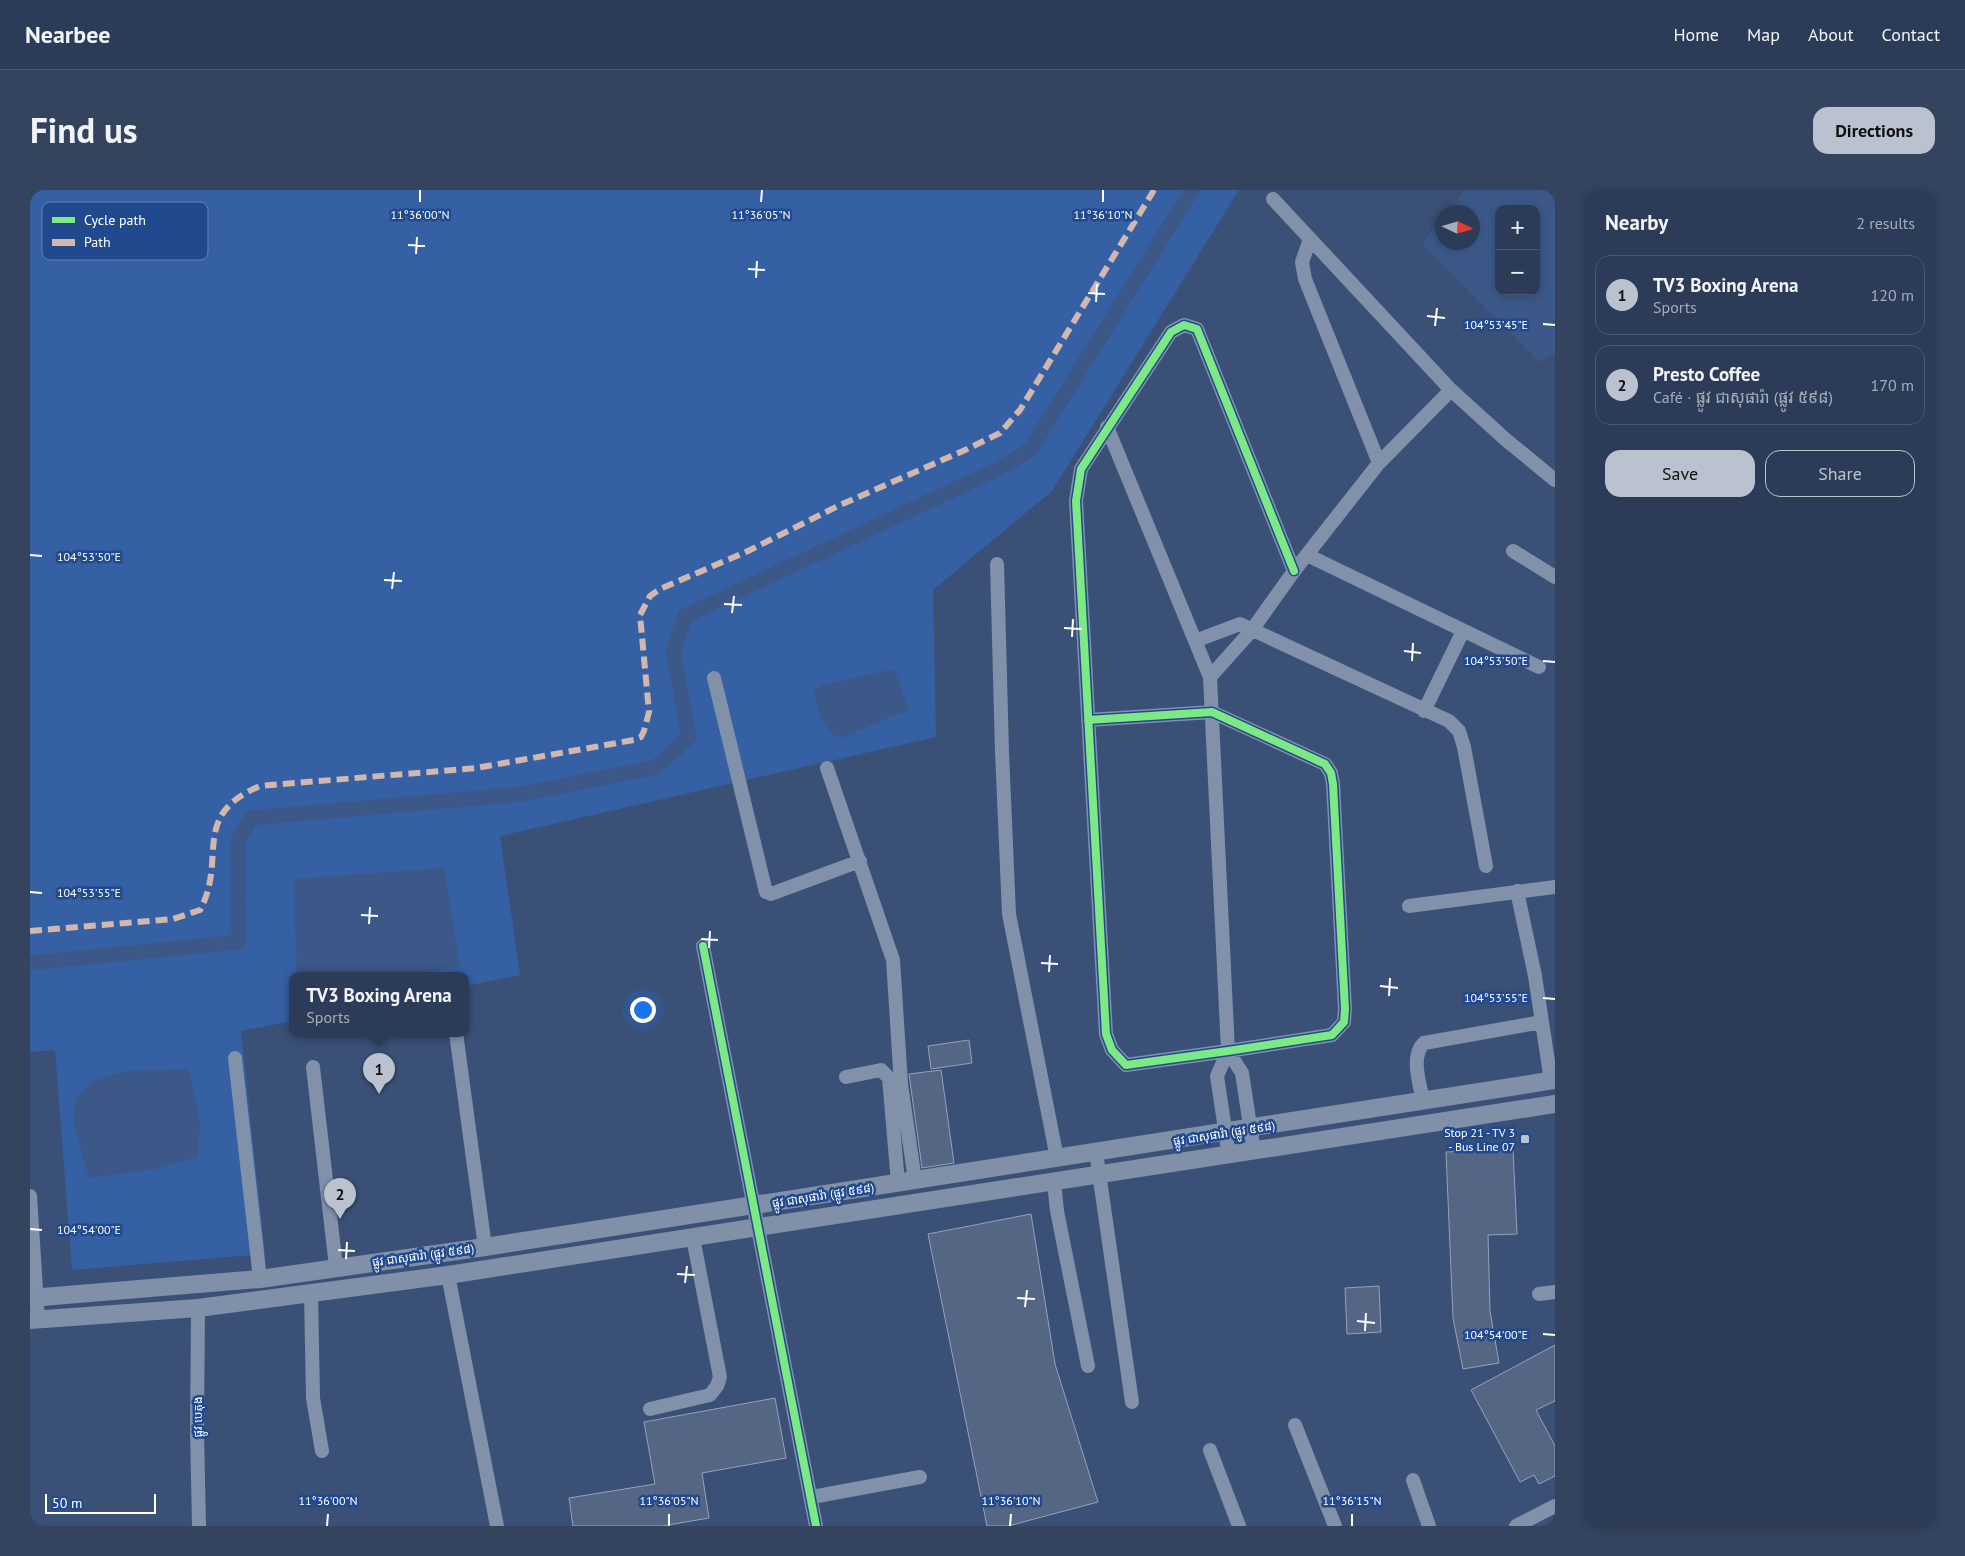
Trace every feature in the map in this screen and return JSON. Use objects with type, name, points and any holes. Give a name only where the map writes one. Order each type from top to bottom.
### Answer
[{"type":"main road","name":"ផ្លូវ ជាសុផារ៉ា (ផ្លូវ ៥៩៨)","points":[[33,1298],[260,1279],[485,1247],[1553,1081]]},
{"type":"main road","name":"ផ្លូវ ជាសុផារ៉ា (ផ្លូវ ៥៩៨)","points":[[34,1320],[198,1308],[448,1275],[1229,1156],[1555,1104]]},
{"type":"main road","points":[[1004,1167],[1008,1190]]},
{"type":"main road","points":[[394,1259],[397,1282]]},
{"type":"street","points":[[1273,199],[1451,390],[1505,439],[1555,480]]},
{"type":"street","points":[[1310,239],[1302,262],[1305,279],[1380,463]]},
{"type":"street","points":[[1088,720],[1212,712],[1326,764],[1331,773],[1345,1009],[1344,1022],[1332,1035],[1126,1065],[1112,1050],[1106,1034],[1088,720],[1076,501],[1080,469],[1171,332],[1184,325],[1197,329],[1294,571]]},
{"type":"street","points":[[1210,677],[1252,630],[1294,571],[1380,463],[1451,390]]},
{"type":"street","points":[[1107,427],[1210,677],[1228,1051],[1217,1076],[1229,1156]]},
{"type":"street","points":[[1514,551],[1555,577]]},
{"type":"street","points":[[1307,555],[1539,666]]},
{"type":"street","points":[[997,564],[1009,914],[1057,1158]]},
{"type":"street","points":[[1195,641],[1240,624],[1449,721],[1459,731],[1464,747],[1486,866]]},
{"type":"street","points":[[1424,711],[1463,631]]},
{"type":"street","points":[[714,678],[766,892],[771,894],[860,860]]},
{"type":"street","points":[[827,768],[893,960],[906,1182]]},
{"type":"street","points":[[1410,906],[1555,887]]},
{"type":"street","points":[[1517,891],[1535,976],[1553,1081]]},
{"type":"street","points":[[703,946],[812,1497],[816,1526]]},
{"type":"street","points":[[1423,1101],[1417,1059],[1419,1048],[1424,1042],[1542,1022]]},
{"type":"street","points":[[457,1037],[485,1247]]},
{"type":"street","points":[[1228,1051],[1242,1073],[1254,1152]]},
{"type":"street","points":[[235,1058],[260,1279]]},
{"type":"street","points":[[313,1067],[336,1267]]},
{"type":"street","points":[[846,1077],[881,1070],[889,1078],[906,1182]]},
{"type":"street","points":[[1096,1152],[1132,1402]]},
{"type":"street","points":[[1054,1182],[1057,1211],[1088,1366]]},
{"type":"street","points":[[30,1196],[34,1320]]},
{"type":"street","points":[[650,1409],[710,1395],[717,1386],[720,1376],[693,1238]]},
{"type":"street","points":[[448,1275],[497,1526]]},
{"type":"street","points":[[1539,1294],[1555,1292]]},
{"type":"street","points":[[311,1293],[313,1398],[322,1451]]},
{"type":"street","name":"ផ្លូវ បេតុង","points":[[198,1308],[197,1432],[199,1526]]},
{"type":"street","points":[[1296,1425],[1335,1526]]},
{"type":"street","points":[[1210,1450],[1239,1526]]},
{"type":"street","points":[[812,1497],[920,1477]]},
{"type":"street","points":[[1413,1480],[1429,1526]]},
{"type":"street","points":[[1516,1526],[1555,1506]]},
{"type":"shaded area","points":[[30,190],[1239,190],[1052,491],[933,590],[936,737],[500,836],[520,975],[469,985],[469,972],[289,972],[289,1022],[241,1031],[265,1254],[72,1270],[55,1050],[30,1052]]},
{"type":"shaded area","points":[[1465,190],[1555,190],[1555,354],[1539,362],[1422,244],[1435,227],[1435,250],[1480,250],[1480,205],[1453,205]]},
{"type":"shaded area","points":[[894,669],[909,710],[840,738],[834,735],[825,725],[815,699],[814,692],[819,686]]},
{"type":"shaded area","points":[[444,868],[460,966],[431,972],[297,972],[294,879]]},
{"type":"shaded area","points":[[189,1069],[200,1122],[198,1157],[161,1168],[89,1178],[74,1125],[75,1099],[92,1082],[126,1071]]},
{"type":"building","points":[[969,1040],[972,1063],[931,1069],[928,1046]]},
{"type":"building","points":[[941,1070],[954,1163],[922,1168],[909,1074]]},
{"type":"building","points":[[1513,1149],[1517,1234],[1488,1235],[1490,1311],[1499,1363],[1463,1369],[1453,1318],[1446,1152]]},
{"type":"building","points":[[1031,1214],[1055,1364],[1098,1502],[1008,1526],[987,1526],[928,1234]]},
{"type":"building","points":[[1379,1286],[1381,1332],[1347,1334],[1345,1288]]},
{"type":"building","points":[[1555,1345],[1555,1401],[1536,1410],[1555,1446],[1555,1476],[1539,1484],[1534,1475],[1520,1482],[1471,1390]]},
{"type":"building","points":[[775,1398],[786,1458],[702,1473],[709,1518],[662,1526],[573,1526],[569,1498],[655,1484],[644,1422]]},
{"type":"waterway","points":[[30,963],[239,942],[238,841],[251,818],[523,794],[656,767],[689,737],[673,651],[685,616],[998,469],[1030,450],[1192,190]]},
{"type":"marked path","points":[[30,931],[173,919],[200,910],[208,891],[217,825],[225,811],[238,798],[260,786],[476,768],[634,740],[641,737],[649,712],[640,615],[650,596],[660,589],[748,551],[838,506],[1000,433],[1020,410],[1154,190]]},
{"type":"cycle path","points":[[1088,720],[1212,712],[1325,764],[1331,773],[1333,784],[1345,1009],[1344,1022],[1332,1035],[1126,1065],[1112,1050],[1106,1034],[1076,501],[1081,469],[1171,332],[1184,325],[1197,329],[1294,571]]},
{"type":"cycle path","points":[[703,946],[816,1526]]},
{"type":"place","name":"TV3 Boxing Arena","points":[[379,1094]]},
{"type":"place","name":"Stop 21 - TV 3 - Bus Line 07","points":[[1525,1139]]},
{"type":"place","name":"Presto Coffee","points":[[340,1219]]}]
